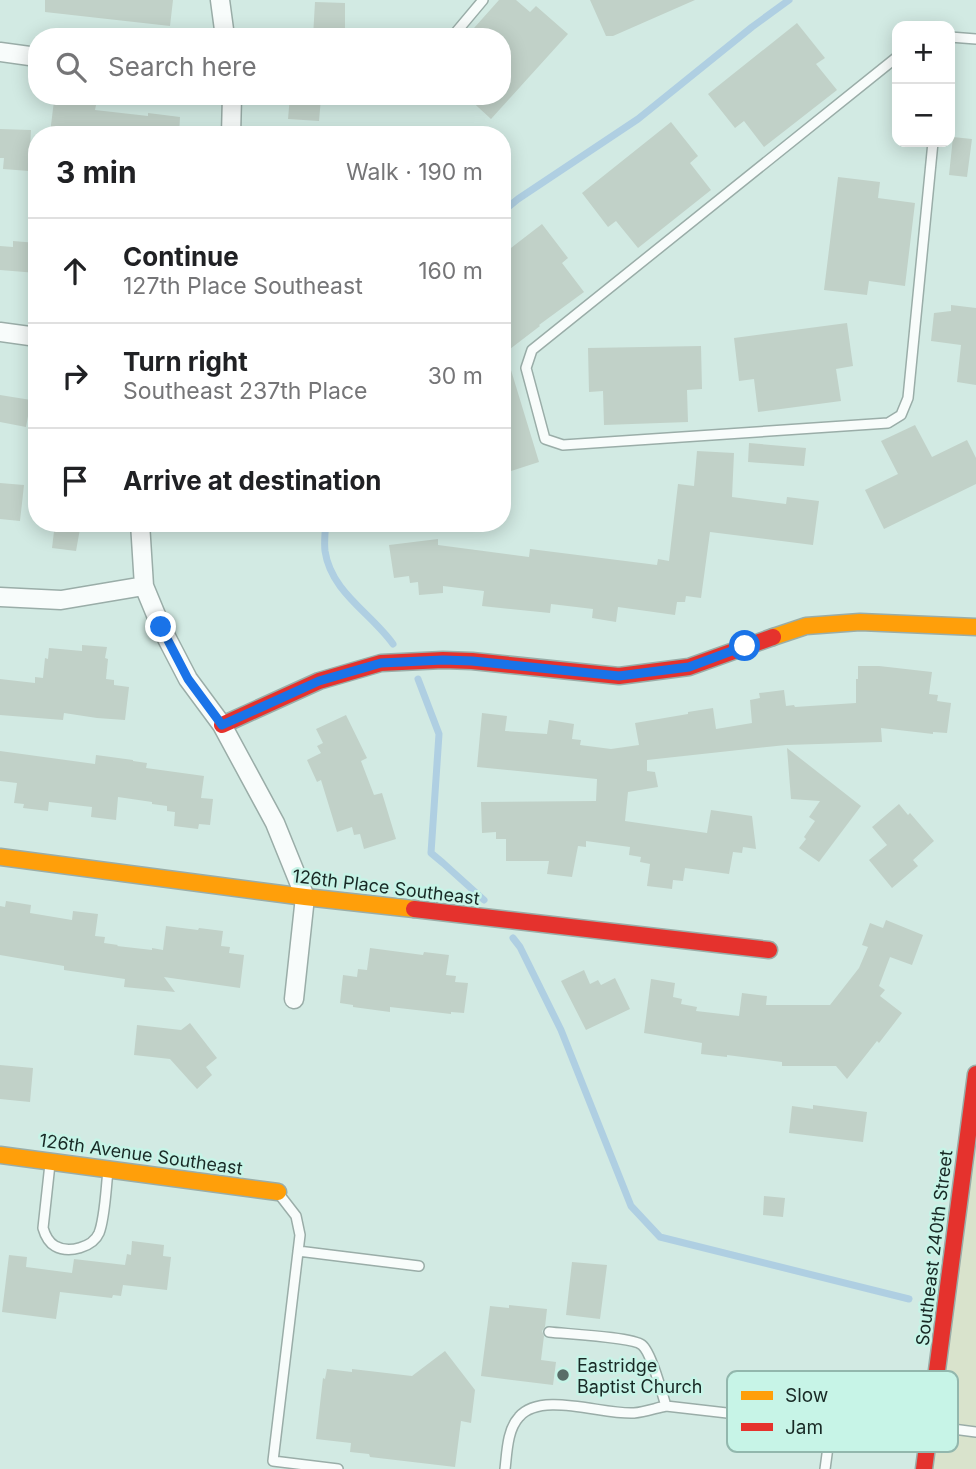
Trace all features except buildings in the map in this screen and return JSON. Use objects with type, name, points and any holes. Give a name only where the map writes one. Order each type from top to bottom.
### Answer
[{"type":"street","points":[[220,0],[224,28]]},
{"type":"street","points":[[0,52],[28,56]]},
{"type":"street","points":[[231,126],[232,105]]},
{"type":"street","points":[[0,332],[28,336]]},
{"type":"street","points":[[141,532],[144,586],[161,627],[188,679],[222,725],[275,823],[305,897],[294,999]]},
{"type":"street","points":[[0,597],[61,600],[144,586]]},
{"type":"street","points":[[222,725],[319,681],[381,663],[472,661],[619,676],[689,667],[806,626],[860,622],[976,627]]},
{"type":"street","name":"126th Place Southeast","points":[[0,857],[305,897],[769,950]]},
{"type":"street","name":"Southeast 240th Street","points":[[937,1371],[976,1074]]},
{"type":"street","name":"126th Avenue Southeast","points":[[0,1155],[278,1192]]},
{"type":"lane","points":[[460,28],[484,0]]},
{"type":"lane","points":[[955,37],[976,39]]},
{"type":"lane","points":[[892,61],[532,350],[526,368],[545,439],[562,445],[888,423],[901,415],[908,398],[933,147]]},
{"type":"lane","points":[[51,1162],[43,1228],[46,1237],[55,1247],[68,1249],[84,1247],[99,1234],[108,1169]]},
{"type":"lane","points":[[278,1192],[296,1216],[300,1235],[273,1461],[338,1469]]},
{"type":"lane","points":[[298,1251],[419,1266]]},
{"type":"lane","points":[[550,1332],[628,1340],[642,1345],[649,1356],[666,1406]]},
{"type":"lane","points":[[505,1469],[509,1438],[517,1419],[528,1408],[544,1404],[634,1413],[666,1406],[727,1413]]},
{"type":"lane","points":[[958,1430],[976,1432]]},
{"type":"green space","points":[[976,1075],[976,1469],[924,1469],[926,1452],[958,1452],[958,1371],[937,1371]]},
{"type":"waterway","points":[[511,205],[638,119],[789,0]]},
{"type":"waterway","points":[[326,532],[325,551],[335,578],[393,644]]},
{"type":"waterway","points":[[418,679],[439,734],[431,853],[484,900]]},
{"type":"waterway","points":[[513,938],[561,1030],[631,1206],[660,1237],[909,1299]]},
{"type":"traffic: slow","points":[[773,637],[806,626],[860,622],[976,627]]},
{"type":"traffic: slow","points":[[0,857],[414,909]]},
{"type":"traffic: slow","points":[[0,1155],[278,1192]]},
{"type":"traffic: jam","points":[[222,725],[319,681],[381,663],[472,661],[619,676],[689,667],[773,637]]},
{"type":"traffic: jam","points":[[414,909],[769,950]]},
{"type":"traffic: jam","points":[[937,1371],[976,1074]]},
{"type":"traffic: jam","points":[[924,1469],[926,1452]]},
{"type":"place","name":"Eastridge Baptist Church","points":[[563,1375]]},
{"type":"route","points":[[161,627],[188,679],[222,725],[319,681],[381,663],[472,661],[619,676],[689,667],[745,646]]}]
